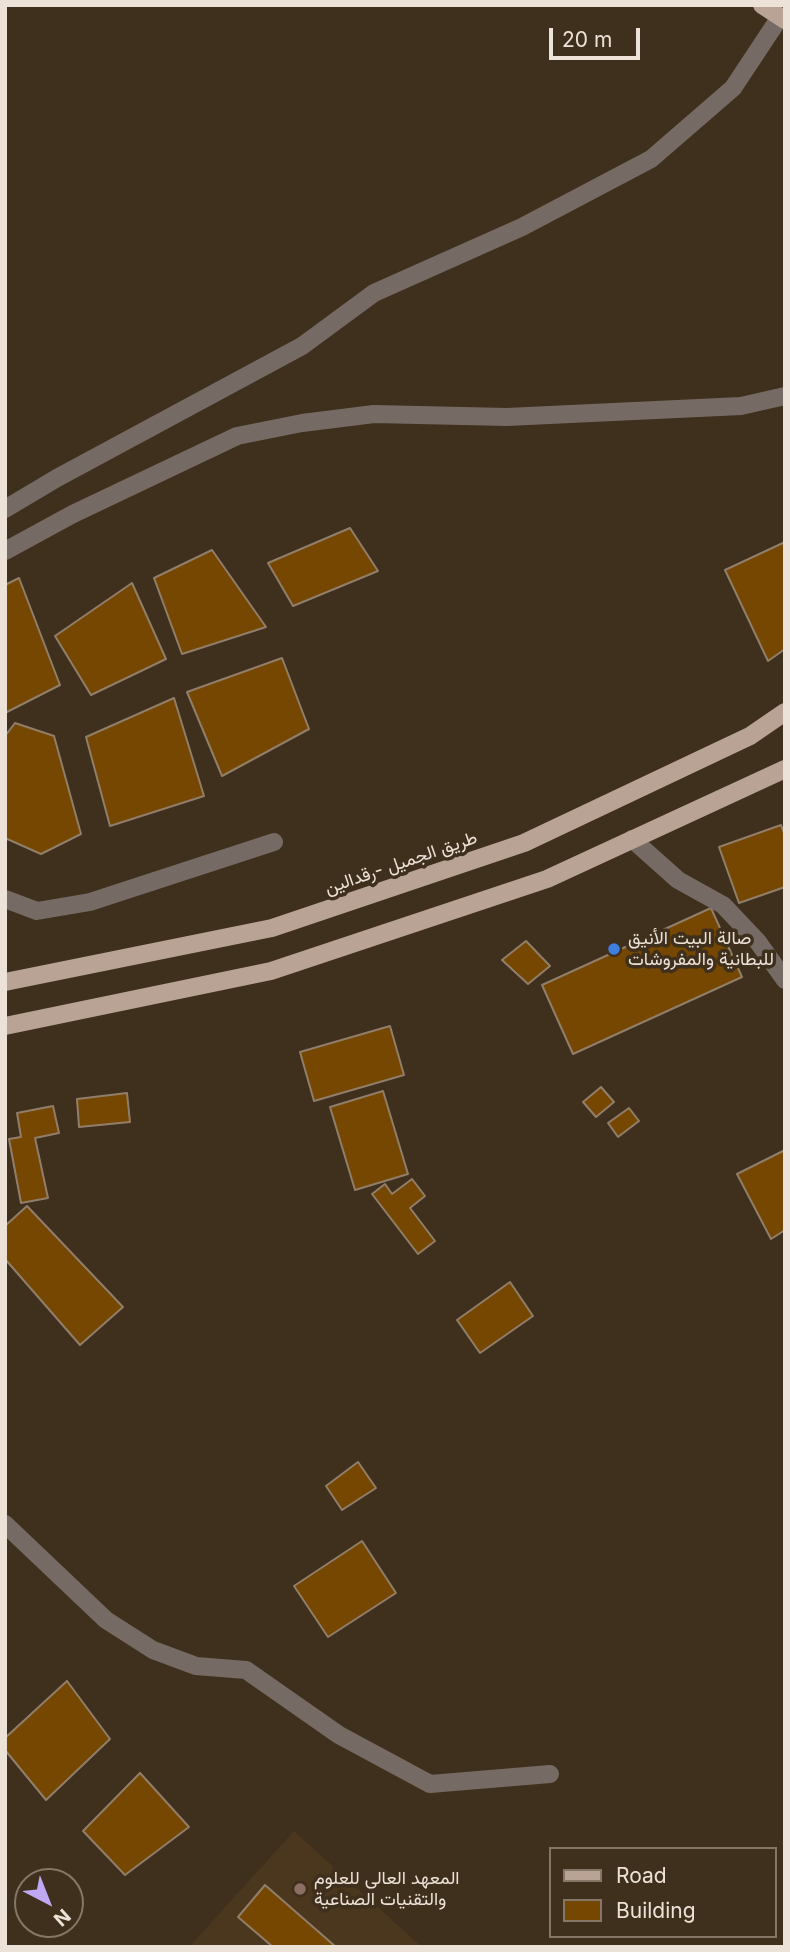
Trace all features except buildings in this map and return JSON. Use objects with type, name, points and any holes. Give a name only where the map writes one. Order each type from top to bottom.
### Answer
[{"type":"main road","points":[[762,5],[782,19]]},
{"type":"main road","name":"طريق الجميل -رقدالين","points":[[5,982],[272,928],[512,847],[750,736],[785,712]]},
{"type":"main road","points":[[5,1026],[271,971],[547,878],[785,769]]},
{"type":"street","points":[[5,509],[57,478],[302,346],[374,293],[522,227],[651,159],[733,88],[782,19]]},
{"type":"street","points":[[5,551],[74,514],[237,436],[302,423],[374,414],[507,417],[741,406],[785,396]]},
{"type":"street","points":[[632,839],[678,880],[723,905],[758,942],[785,980]]},
{"type":"street","points":[[5,899],[37,911],[90,902],[274,842]]},
{"type":"street","points":[[5,1524],[106,1620],[153,1650],[196,1666],[246,1670],[339,1735],[430,1784],[550,1774]]},
{"type":"shaded area","name":"المعهد العالي للعلوم والتقنيات الصناعية","points":[[294,1831],[422,1947],[189,1947]]},
{"type":"place","name":"صالة البيت الأنيق للبطانية والمفروشات","points":[[614,949]]},
{"type":"place","name":"المعهد العالي للعلوم والتقنيات الصناعية","points":[[300,1889]]}]
